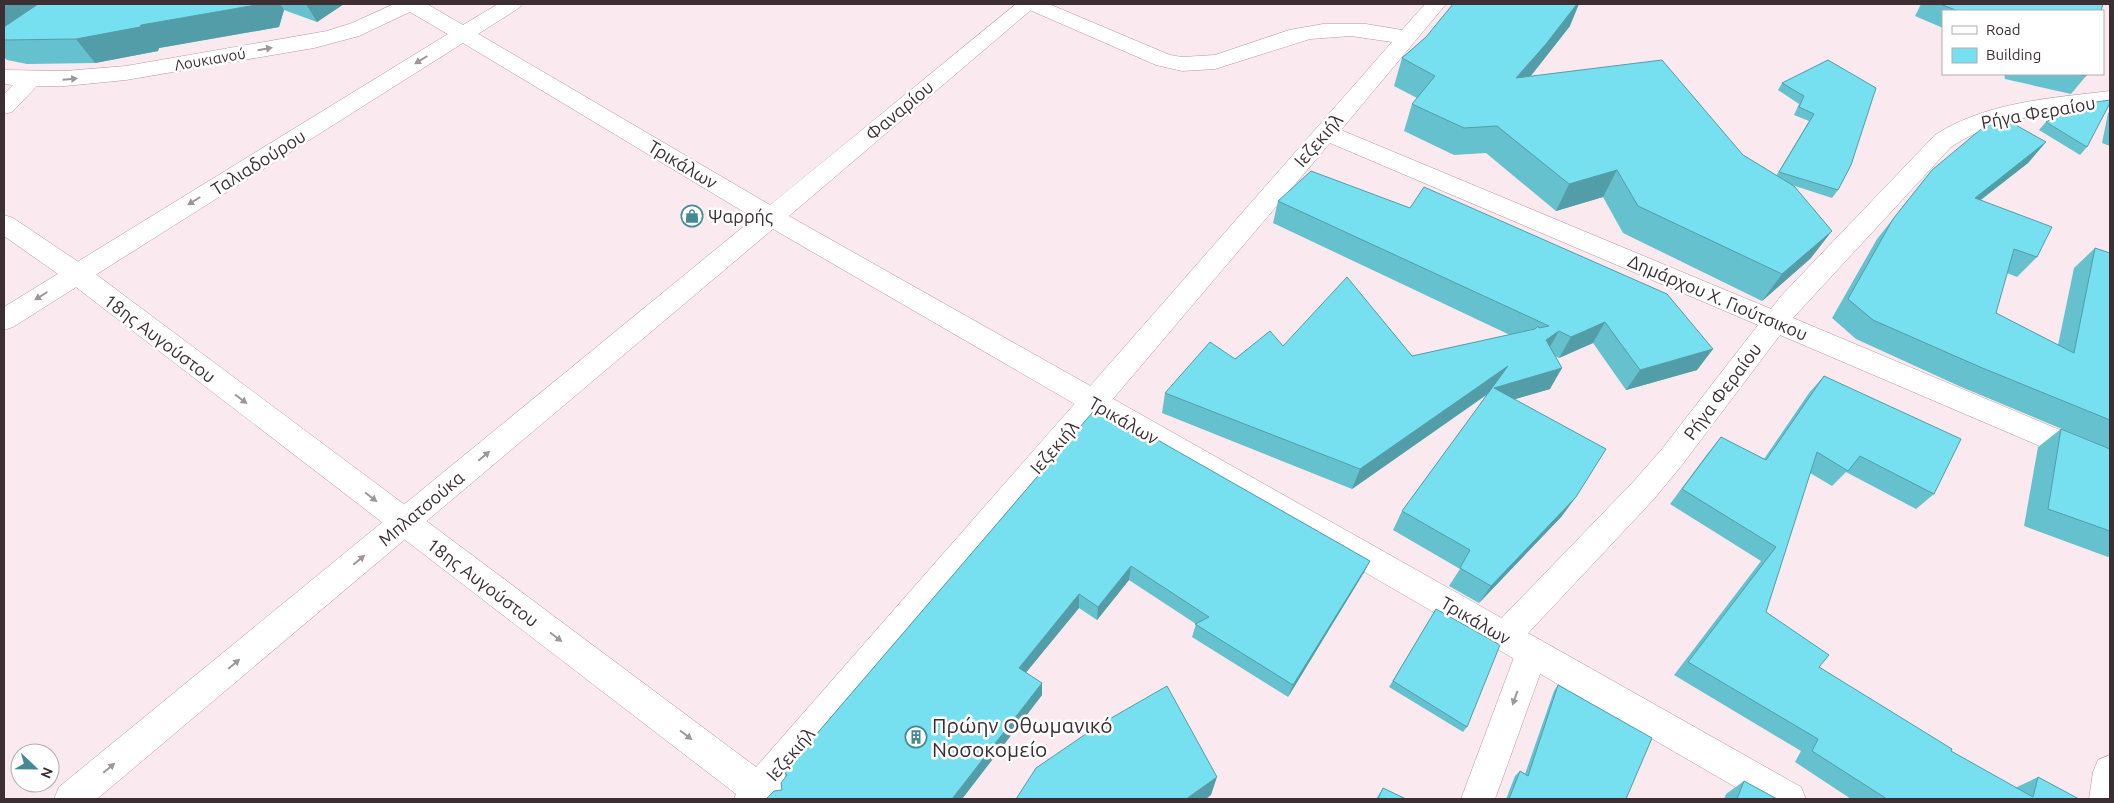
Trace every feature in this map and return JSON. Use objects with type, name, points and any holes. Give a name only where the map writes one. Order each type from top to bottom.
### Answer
[{"type":"street","name":"Τρικάλων","points":[[411,4],[771,216],[1093,402],[1789,799]]},
{"type":"street","name":"Λουκιανού","points":[[4,77],[30,80],[62,79],[178,65],[351,31],[411,4]]},
{"type":"street","name":"Ταλιαδούρου","points":[[4,320],[512,4]]},
{"type":"street","points":[[1030,4],[1164,60],[1185,66],[1215,62],[1289,37],[1312,32],[1360,30],[1406,38]]},
{"type":"street","name":"Φαναρίου","points":[[771,216],[1030,4]]},
{"type":"street","name":"Ιεζεκιήλ","points":[[760,796],[929,592],[1436,4]]},
{"type":"street","points":[[4,107],[30,80]]},
{"type":"street","name":"Ρήγα Φεραίου","points":[[1478,799],[1518,644],[1650,483],[1790,303],[1954,131],[1977,122],[2002,116],[2110,98]]},
{"type":"street","name":"Δημάρχου Χ. Γιούτσικου","points":[[1325,132],[2110,464]]},
{"type":"street","name":"Μπλατσούκα","points":[[72,799],[771,216]]},
{"type":"street","name":"18ης Αυγούστου","points":[[4,224],[77,274],[404,522],[760,796]]},
{"type":"street","points":[[2106,799],[2110,772]]},
{"type":"building","points":[[38,4],[262,4],[141,25],[140,27],[76,39],[4,40],[4,27]]},
{"type":"building","points":[[1453,4],[1577,4],[1546,44],[1516,78],[1662,60],[1743,155],[1794,186],[1832,231],[1782,274],[1638,206],[1617,170],[1569,184],[1497,126],[1464,128],[1412,104],[1435,76],[1402,58],[1426,37]]},
{"type":"building","points":[[1940,4],[2103,4],[2101,10],[1955,10]]},
{"type":"building","points":[[1828,60],[1876,88],[1851,165],[1838,190],[1779,172],[1814,114],[1799,107],[1804,96],[1782,83]]},
{"type":"building","points":[[2110,100],[2087,147],[2046,122],[2076,105]]},
{"type":"building","points":[[1998,115],[2046,142],[1975,198],[2052,227],[2037,257],[2014,249],[1996,313],[2074,353],[2095,248],[2110,253],[2110,420],[1980,367],[1873,320],[1848,299],[1893,219],[1932,170]]},
{"type":"building","points":[[1311,171],[1410,208],[1424,187],[1667,294],[1713,349],[1640,370],[1605,322],[1571,337],[1559,331],[1546,340],[1562,368],[1494,388],[1606,449],[1576,497],[1491,586],[1460,568],[1470,550],[1402,511],[1508,366],[1360,469],[1165,393],[1210,342],[1235,359],[1270,331],[1283,346],[1347,277],[1412,356],[1535,329],[1538,326],[1539,328],[1549,326],[1278,201]]},
{"type":"building","points":[[1824,376],[1961,439],[1934,494],[1860,456],[1848,471],[1817,452],[1766,612],[1829,655],[1819,667],[1952,749],[1951,751],[2033,797],[2038,777],[2079,799],[1887,799],[1812,751],[1818,739],[1688,662],[1776,547],[1682,489],[1721,437],[1766,460]]},
{"type":"building","points":[[1098,406],[1370,561],[1293,685],[1195,624],[1209,617],[1131,566],[1098,607],[1079,594],[1019,668],[1042,683],[952,799],[766,799],[774,791],[782,790],[781,783],[787,775],[784,772]]},
{"type":"building","points":[[2061,429],[2110,449],[2110,531],[2048,509]]},
{"type":"building","points":[[1436,609],[1500,645],[1467,727],[1393,681]]},
{"type":"building","points":[[1558,685],[1652,738],[1626,799],[1509,799],[1520,771],[1528,776]]},
{"type":"building","points":[[1167,686],[1217,777],[1186,799],[1016,799],[1036,768],[1099,725]]},
{"type":"building","points":[[1744,781],[1777,799],[1737,799]]},
{"type":"building","points":[[1383,788],[1406,799],[1378,799]]},
{"type":"place","name":"Ψαρρής","points":[[692,216]]},
{"type":"place","name":"Πρώην Οθωμανικό Νοσοκομείο","points":[[916,737]]}]
